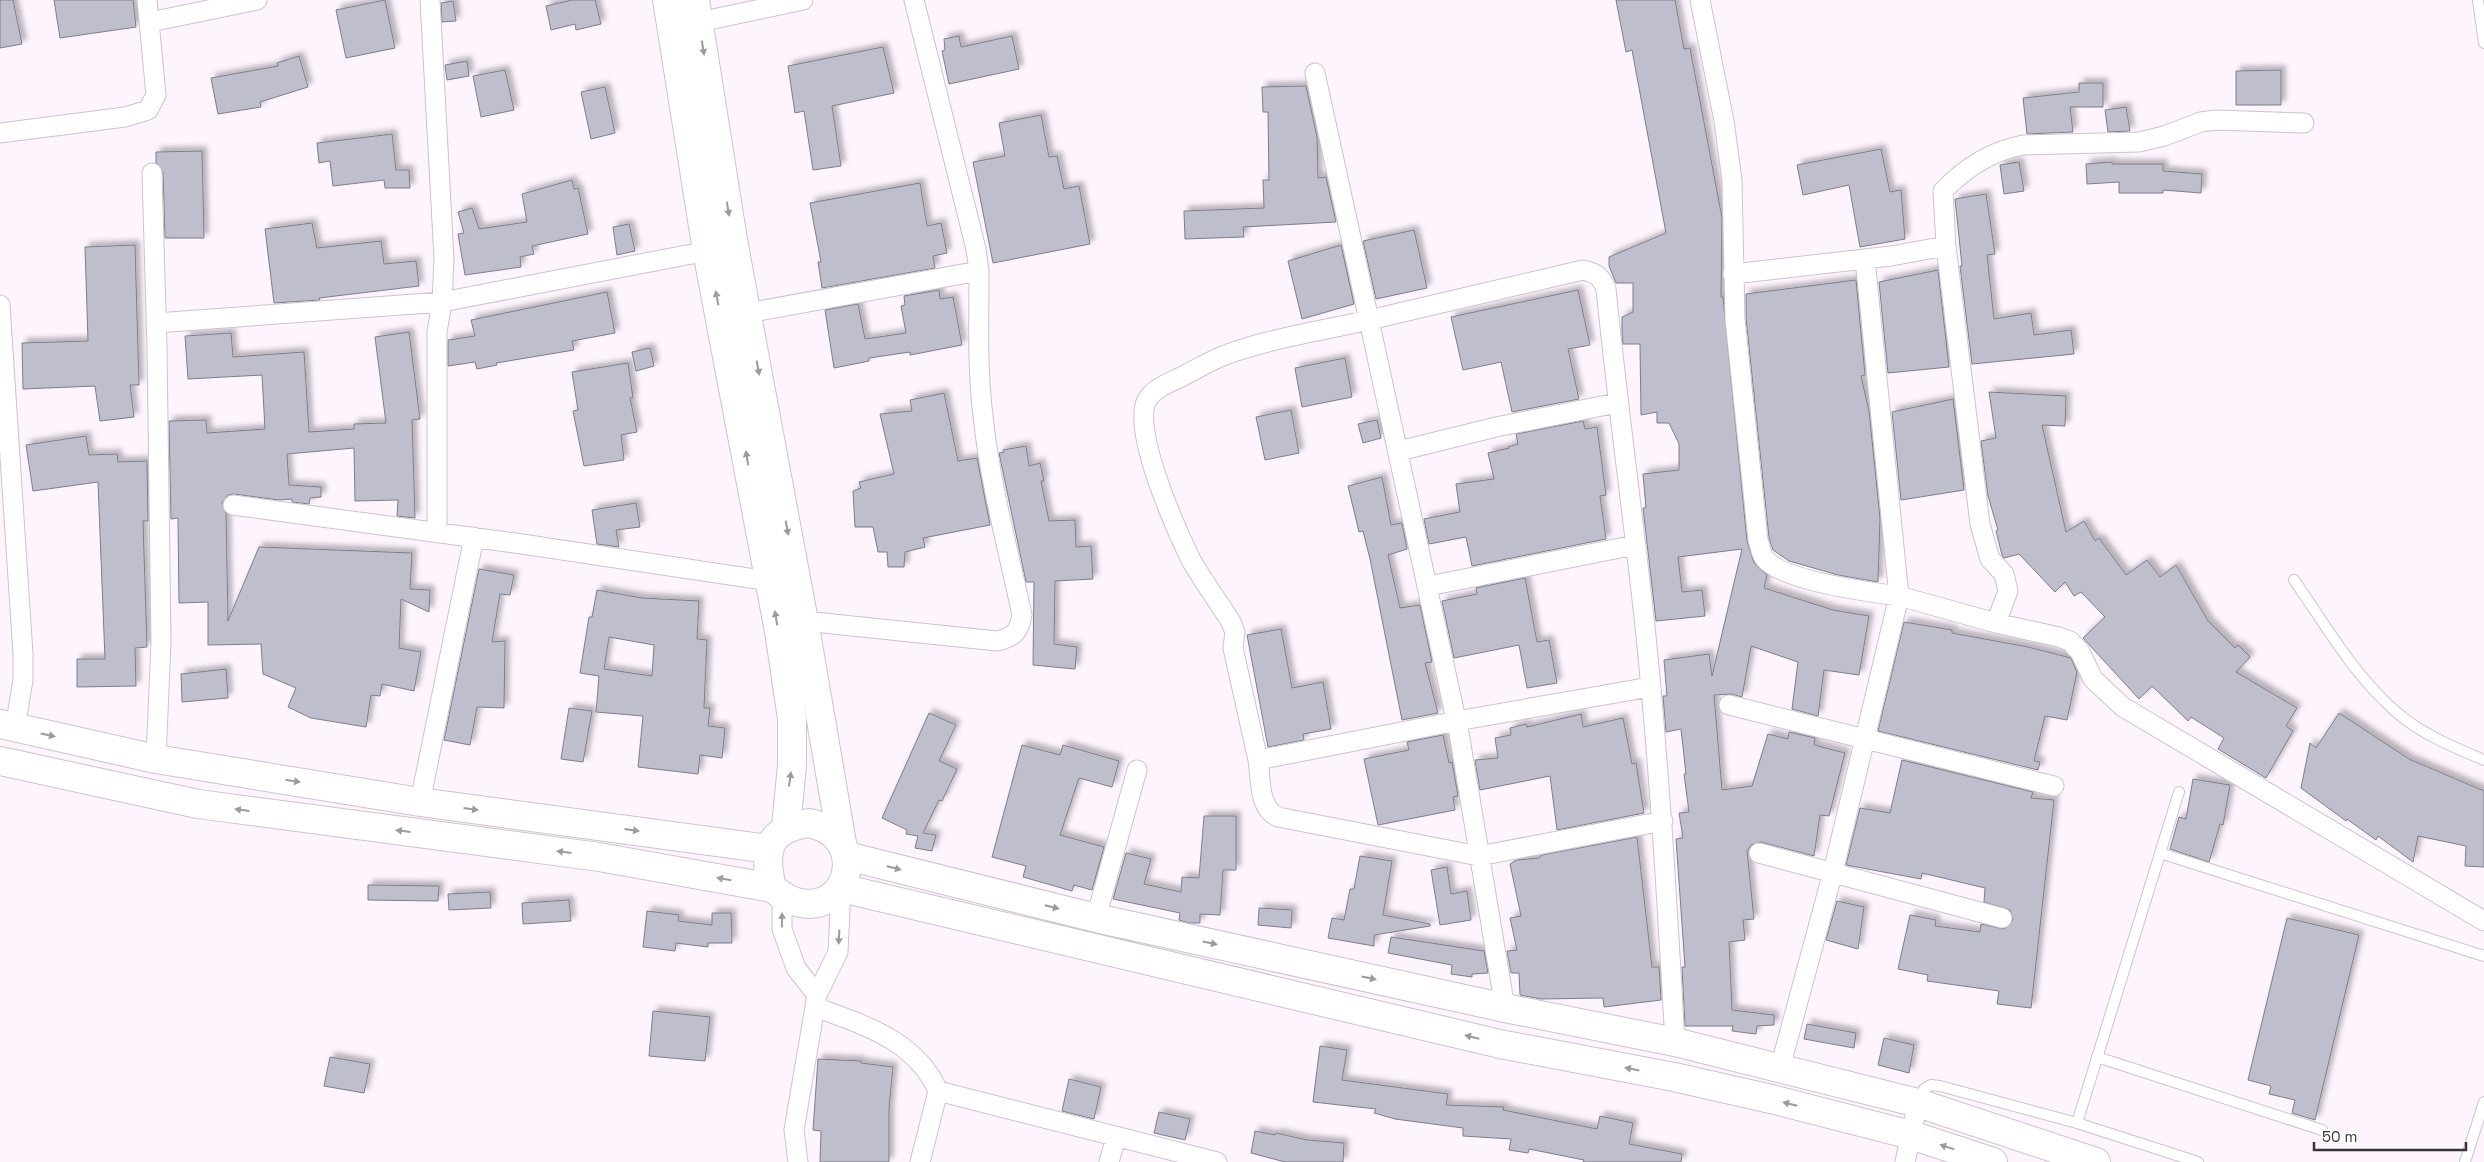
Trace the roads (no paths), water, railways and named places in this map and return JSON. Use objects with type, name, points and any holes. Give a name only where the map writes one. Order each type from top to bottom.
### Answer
[{"type":"main road","points":[[667,0],[707,251],[769,581],[792,719],[792,765],[786,828],[769,848],[768,862],[777,891]]},
{"type":"main road","points":[[0,761],[198,804],[599,856],[777,891],[794,902],[808,904],[822,901],[841,888],[847,871],[844,850],[804,621],[734,246],[697,11]]},
{"type":"main road","points":[[8,726],[156,759],[420,802],[769,848]]},
{"type":"main road","points":[[786,828],[809,824],[821,826],[833,833],[844,850],[1096,918],[1505,1008],[1675,1042],[1918,1103],[2096,1162]]},
{"type":"main road","points":[[841,888],[1500,1044],[1684,1080],[1911,1134],[1993,1162]]},
{"type":"street","points":[[0,133],[125,117],[148,110],[156,95],[148,0]]},
{"type":"street","points":[[150,22],[257,0]]},
{"type":"street","points":[[430,0],[444,259],[442,302],[437,332],[437,532]]},
{"type":"street","points":[[697,11],[803,0]]},
{"type":"street","points":[[804,621],[997,641],[1011,638],[1020,630],[1022,615],[986,448],[982,415],[979,271],[976,250],[914,0]]},
{"type":"street","points":[[1700,0],[1724,121],[1732,180],[1732,274],[1735,319],[1758,540],[1764,558],[1778,570],[1848,588],[1899,596],[2070,641],[2080,652],[2093,679],[2123,707],[2484,921]]},
{"type":"street","points":[[1315,73],[1457,721],[1505,1008]]},
{"type":"street","points":[[1996,623],[2008,591],[2004,574],[1990,559],[1980,524],[1946,246],[1943,191],[1982,159],[2005,148],[2023,145],[2139,142],[2164,136],[2201,122],[2216,120],[2304,123]]},
{"type":"street","points":[[152,173],[161,642],[156,759]]},
{"type":"street","points":[[156,323],[442,302],[734,246]]},
{"type":"street","points":[[1732,274],[1865,259],[1946,246]]},
{"type":"street","points":[[1780,1068],[1834,872],[1899,596],[1865,259]]},
{"type":"street","points":[[1662,821],[1479,856],[1278,817],[1270,813],[1264,803],[1258,760],[1233,648],[1233,627],[1191,559],[1165,502],[1157,478],[1143,421],[1143,410],[1147,400],[1156,389],[1224,355],[1268,343],[1583,270],[1594,272],[1601,277],[1606,289],[1617,403],[1650,687],[1662,821],[1675,1042]]},
{"type":"street","points":[[747,313],[979,271]]},
{"type":"street","points":[[0,304],[24,680],[8,726]]},
{"type":"street","points":[[1399,451],[1496,427],[1617,403]]},
{"type":"street","points":[[233,505],[474,537],[769,581]]},
{"type":"street","points":[[420,802],[474,537]]},
{"type":"street","points":[[1428,586],[1635,545]]},
{"type":"street","points":[[1258,760],[1457,721],[1650,687]]},
{"type":"street","points":[[1729,704],[2054,786]]},
{"type":"street","points":[[1096,918],[1137,770]]},
{"type":"street","points":[[1759,853],[2002,918]]},
{"type":"street","points":[[798,1162],[794,1130],[816,1001],[838,952],[841,888]]},
{"type":"street","points":[[777,891],[782,929],[796,968],[816,1001],[881,1032],[906,1048],[921,1062],[938,1091],[920,1162]]},
{"type":"street","points":[[938,1091],[1151,1146],[1177,1157],[1217,1162]]},
{"type":"street","points":[[1905,1162],[1918,1103]]},
{"type":"street","points":[[1109,1162],[1122,1139]]},
{"type":"lane","points":[[2478,0],[2484,43]]},
{"type":"lane","points":[[2294,580],[2358,672],[2394,711],[2421,730],[2484,760]]},
{"type":"lane","points":[[2077,1123],[2179,792]]},
{"type":"lane","points":[[2160,853],[2484,956]]},
{"type":"lane","points":[[2097,1057],[2322,1130]]},
{"type":"lane","points":[[1918,1103],[1924,1089],[1931,1085],[1940,1086],[2077,1123],[2198,1162]]},
{"type":"lane","points":[[2465,1162],[2484,1102]]}]
